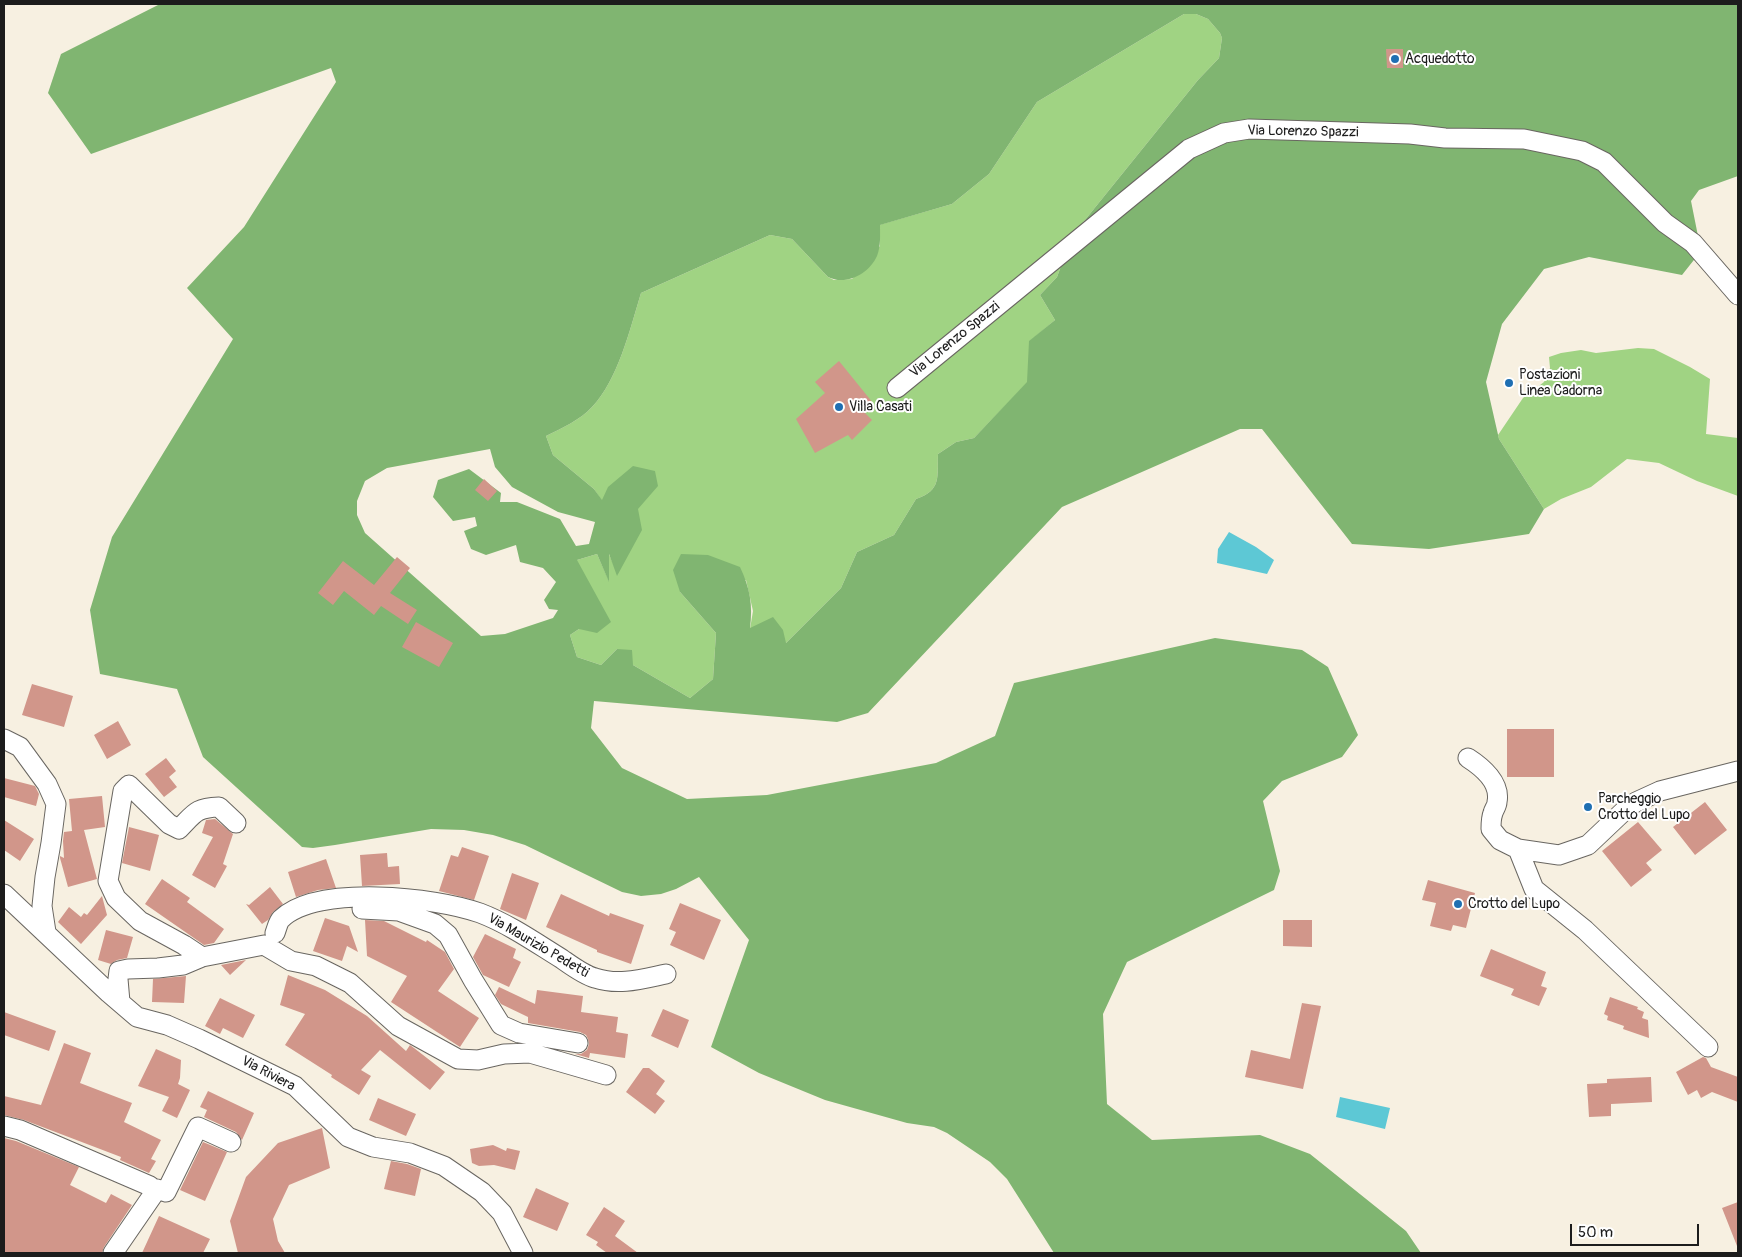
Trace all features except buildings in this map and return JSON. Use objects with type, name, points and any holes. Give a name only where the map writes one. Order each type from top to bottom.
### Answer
[{"type":"street","name":"Via Lorenzo Spazzi","points":[[897,388],[1189,148],[1224,133],[1249,129],[1410,134],[1445,138],[1524,139],[1582,151],[1604,162],[1665,223],[1693,243],[1738,295]]},
{"type":"street","points":[[4,739],[20,747],[47,784],[56,804],[42,906],[46,932]]},
{"type":"street","points":[[1468,758],[1481,767],[1490,777],[1496,791],[1498,802],[1492,813],[1491,829],[1500,840],[1518,849],[1559,855],[1588,845],[1636,802],[1660,791],[1738,770]]},
{"type":"street","points":[[202,957],[140,921],[116,898],[108,880],[123,792],[128,785],[170,824],[179,829],[198,810],[208,808],[219,807],[236,822]]},
{"type":"street","points":[[1518,849],[1534,889],[1585,930],[1708,1047]]},
{"type":"street","name":"Via Riviera","points":[[4,894],[108,993],[137,1017],[168,1025],[295,1086],[348,1137],[373,1147],[410,1153],[444,1166],[482,1192],[502,1213],[523,1253]]},
{"type":"street","name":"Via Maurizio Pedetti","points":[[270,939],[280,920],[296,909],[322,900],[378,897],[435,901],[480,912],[511,927],[593,978],[609,982],[626,983],[666,974]]},
{"type":"street","points":[[120,1002],[119,971],[128,968],[158,968],[184,965],[202,957],[270,939],[301,916],[324,910],[352,908],[399,911],[435,924],[448,935],[473,980],[501,1024],[518,1032],[578,1043]]},
{"type":"street","points":[[270,939],[291,961],[316,966],[350,983],[398,1026],[458,1059],[478,1060],[504,1054],[530,1053],[606,1075]]},
{"type":"street","points":[[4,1126],[20,1130],[150,1186]]},
{"type":"street","points":[[113,1253],[157,1189],[166,1192],[198,1127],[231,1142]]},
{"type":"green space","points":[[160,4],[1738,4],[1738,176],[1699,190],[1691,201],[1701,251],[1682,275],[1589,257],[1544,269],[1502,324],[1486,382],[1499,439],[1544,509],[1529,534],[1429,549],[1352,544],[1262,429],[1240,429],[1062,507],[868,713],[837,722],[594,701],[591,728],[622,768],[687,799],[767,795],[936,763],[995,736],[1014,683],[1215,638],[1302,650],[1328,667],[1358,735],[1342,757],[1282,781],[1263,801],[1280,871],[1274,890],[1127,962],[1103,1014],[1107,1104],[1152,1140],[1260,1135],[1310,1154],[1406,1231],[1421,1253],[1054,1253],[1007,1179],[990,1162],[947,1133],[934,1127],[907,1123],[825,1100],[759,1073],[711,1047],[749,940],[699,877],[676,889],[661,894],[641,896],[622,892],[525,845],[493,835],[464,830],[431,829],[335,845],[313,848],[302,847],[203,757],[177,689],[100,674],[90,610],[112,537],[233,339],[187,288],[244,227],[336,82],[331,68],[91,154],[48,93],[61,54]],"holes":[[[1184,14],[1196,14],[1208,19],[1220,33],[1222,38],[1219,58],[1198,80],[1072,236],[1057,277],[1040,295],[1055,320],[1029,341],[1027,382],[974,438],[956,442],[938,454],[937,476],[934,487],[916,499],[894,535],[857,552],[841,588],[786,643],[783,630],[773,617],[750,628],[750,597],[740,567],[708,555],[681,554],[673,570],[680,592],[716,633],[713,679],[690,698],[633,665],[632,650],[617,649],[601,665],[577,657],[570,635],[579,629],[597,633],[611,622],[577,560],[597,554],[609,582],[609,554],[617,576],[642,530],[638,509],[658,486],[655,471],[633,466],[608,487],[602,500],[594,489],[553,455],[546,436],[582,416],[601,396],[616,369],[628,338],[641,293],[770,235],[792,239],[828,277],[842,280],[856,277],[863,273],[877,256],[880,244],[880,225],[952,204],[989,174],[1037,102]],[[490,449],[495,467],[512,487],[558,512],[595,522],[589,544],[576,546],[560,519],[517,502],[500,502],[501,493],[469,469],[438,480],[433,497],[453,521],[475,517],[477,526],[464,531],[471,549],[486,555],[516,545],[520,562],[543,568],[556,582],[544,600],[549,609],[558,610],[553,618],[505,634],[481,636],[365,533],[357,515],[357,501],[365,481],[387,468]]]},
{"type":"green space","points":[[1184,14],[1196,14],[1208,19],[1220,33],[1222,38],[1219,58],[1198,80],[1072,236],[1057,277],[1040,295],[1055,320],[1030,341],[1028,382],[974,438],[956,442],[938,454],[937,476],[934,487],[916,499],[894,535],[857,552],[841,588],[785,644],[750,629],[753,611],[746,580],[680,592],[716,633],[713,679],[690,698],[633,665],[617,649],[601,665],[577,657],[570,635],[579,629],[577,560],[597,554],[609,581],[608,552],[618,575],[602,501],[594,489],[553,455],[546,436],[582,416],[601,396],[616,369],[628,338],[641,293],[770,235],[792,239],[828,277],[834,280],[852,279],[880,246],[879,225],[952,204],[989,174],[1037,102]]},
{"type":"green space","points":[[1638,348],[1654,349],[1710,379],[1706,434],[1738,438],[1738,496],[1697,481],[1659,463],[1627,459],[1591,487],[1561,499],[1544,509],[1498,435],[1523,398],[1544,382],[1550,368],[1549,357],[1581,350],[1596,353]]},
{"type":"water","points":[[1229,532],[1256,547],[1274,560],[1267,574],[1217,563],[1218,549]]},
{"type":"water","points":[[1340,1097],[1390,1108],[1385,1129],[1336,1117]]},
{"type":"place","name":"Acquedotto","points":[[1395,59]]},
{"type":"place","name":"Postazioni Linea Cadorna","points":[[1509,383]]},
{"type":"place","name":"Villa Casati","points":[[839,407]]},
{"type":"place","name":"Parcheggio Crotto del Lupo","points":[[1588,807]]},
{"type":"place","name":"Crotto del Lupo","points":[[1458,904]]}]
